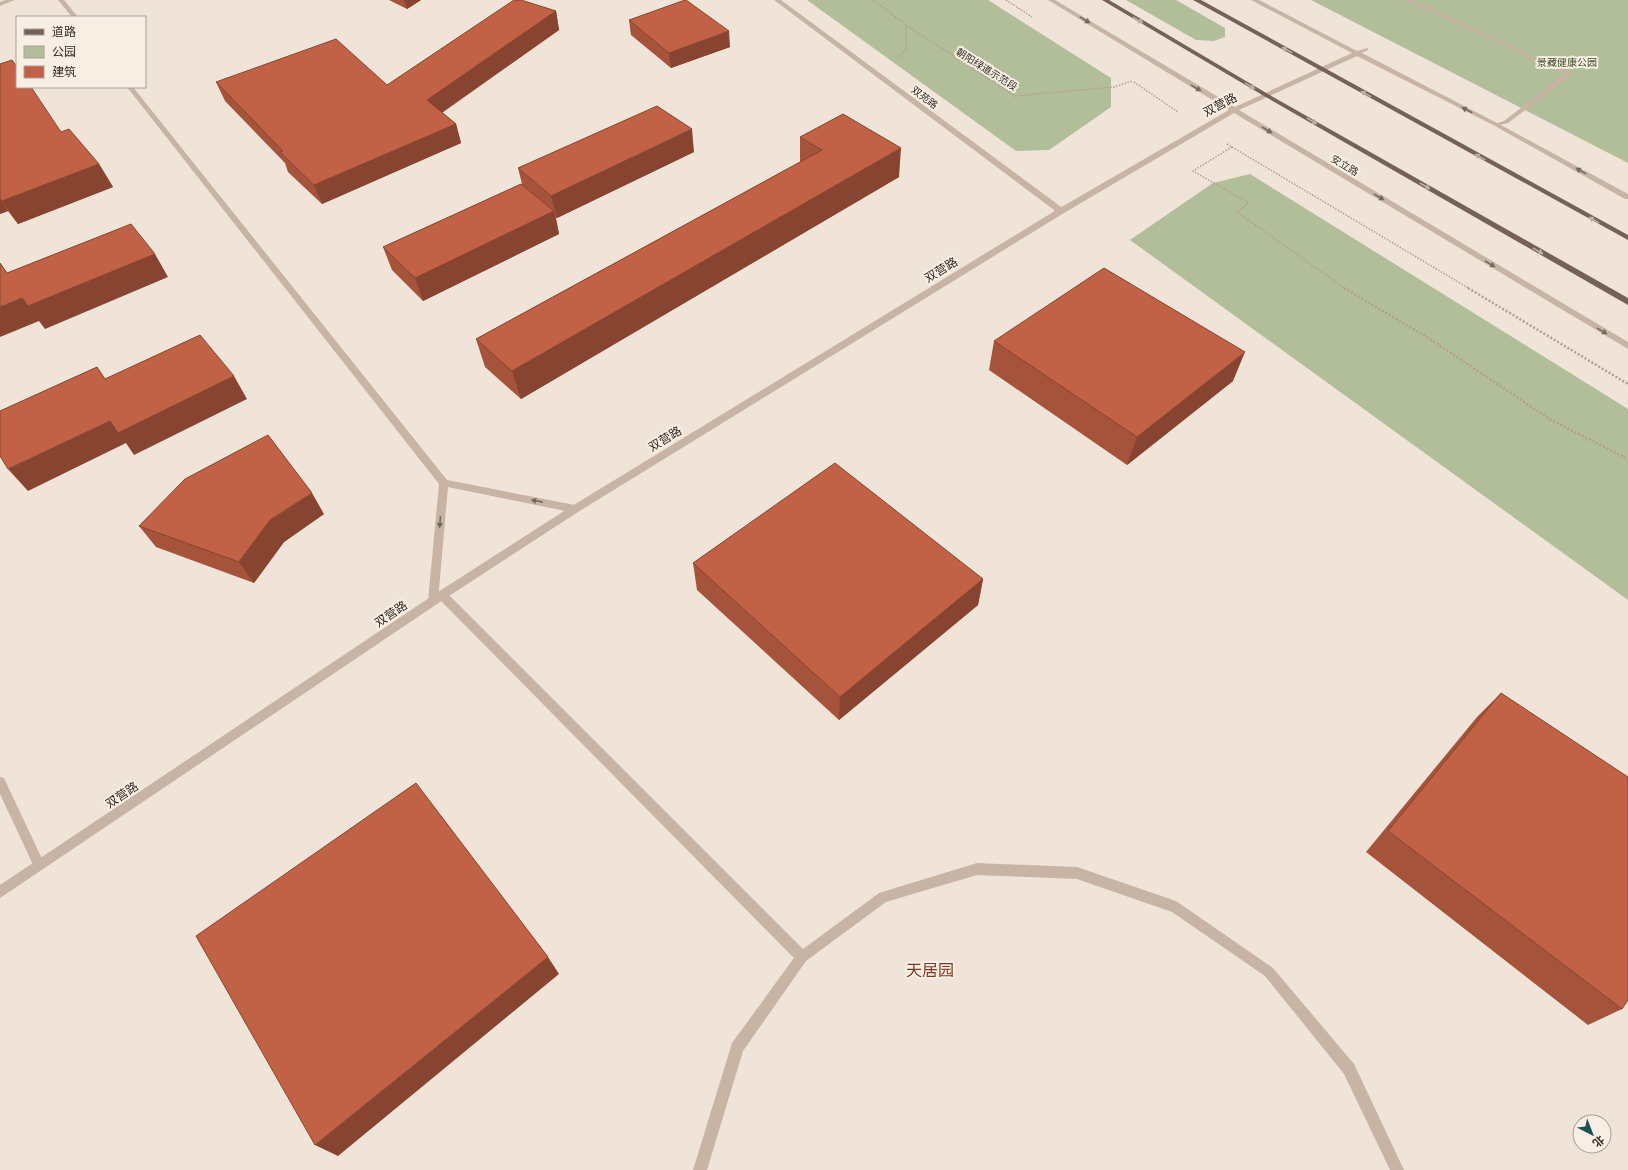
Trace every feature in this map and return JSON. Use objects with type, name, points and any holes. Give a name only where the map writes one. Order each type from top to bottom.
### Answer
[{"type":"main road","name":"安立路","points":[[1105,0],[1266,95],[1628,302]]},
{"type":"main road","points":[[1196,0],[1628,238]]},
{"type":"street","points":[[0,4],[12,0]]},
{"type":"street","points":[[61,0],[74,16]]},
{"type":"street","name":"双苑路","points":[[777,0],[1062,211]]},
{"type":"street","name":"安立路","points":[[1051,0],[1628,346]]},
{"type":"street","points":[[1254,0],[1497,125],[1628,196]]},
{"type":"street","points":[[1407,0],[1570,74],[1506,122],[1497,125]]},
{"type":"street","name":"双营路","points":[[0,892],[437,598],[575,509],[1062,211],[1202,128],[1234,110],[1366,48]]},
{"type":"street","points":[[131,88],[444,483],[575,509]]},
{"type":"street","points":[[444,483],[437,598],[802,957]]},
{"type":"street","points":[[0,782],[39,865]]},
{"type":"street","points":[[700,1170],[737,1048],[802,957],[883,897],[977,869],[1077,873],[1176,907],[1269,972],[1349,1069],[1397,1170]]},
{"type":"path","name":"朝阳绿道示范段","points":[[873,0],[906,25],[1015,96],[1114,87],[1132,81]]},
{"type":"path","points":[[1006,0],[1032,17]]},
{"type":"path","points":[[879,75],[906,50],[906,25]]},
{"type":"path","points":[[1126,77],[1232,147],[1628,384]]},
{"type":"path","points":[[1232,147],[1193,171],[1249,203],[1236,212],[1333,282],[1430,339],[1551,420],[1628,460]]},
{"type":"green space","points":[[807,0],[988,0],[1111,78],[1111,107],[1049,150],[1016,151]]},
{"type":"green space","points":[[1126,0],[1176,0],[1225,28],[1225,37],[1214,41],[1196,40]]},
{"type":"green space","name":"景藏健康公园","points":[[1311,0],[1628,0],[1628,163]]},
{"type":"green space","points":[[1250,174],[1628,409],[1628,600],[1130,240],[1213,183]]},
{"type":"building","points":[[514,0],[521,0],[556,11],[427,100],[456,124],[314,185],[280,152],[283,151],[216,82],[336,39],[387,85]]},
{"type":"building","points":[[685,0],[729,31],[669,53],[629,20]]},
{"type":"building","points":[[12,60],[16,66],[16,88],[32,88],[61,132],[69,129],[99,164],[2,201],[0,198],[0,64]]},
{"type":"building","points":[[657,106],[692,129],[551,196],[518,168]]},
{"type":"building","points":[[843,114],[901,148],[512,371],[476,339],[822,150],[800,137]]},
{"type":"building","points":[[521,184],[554,211],[415,278],[383,247]]},
{"type":"building","points":[[131,224],[155,254],[28,306],[22,298],[0,307],[0,263],[7,273]]},
{"type":"building","points":[[1104,268],[1245,352],[1137,437],[994,341]]},
{"type":"building","points":[[200,335],[234,376],[118,433],[110,421],[8,469],[0,456],[0,411],[97,367],[105,379]]},
{"type":"building","points":[[268,435],[312,493],[270,520],[239,562],[139,526],[185,479]]},
{"type":"building","points":[[835,463],[983,579],[840,697],[693,563]]},
{"type":"building","points":[[1501,693],[1628,777],[1628,1000],[1622,1009],[1388,831]]},
{"type":"building","points":[[416,783],[548,957],[315,1145],[196,936]]},
{"type":"district","name":"天居园","points":[[930,970]]}]
